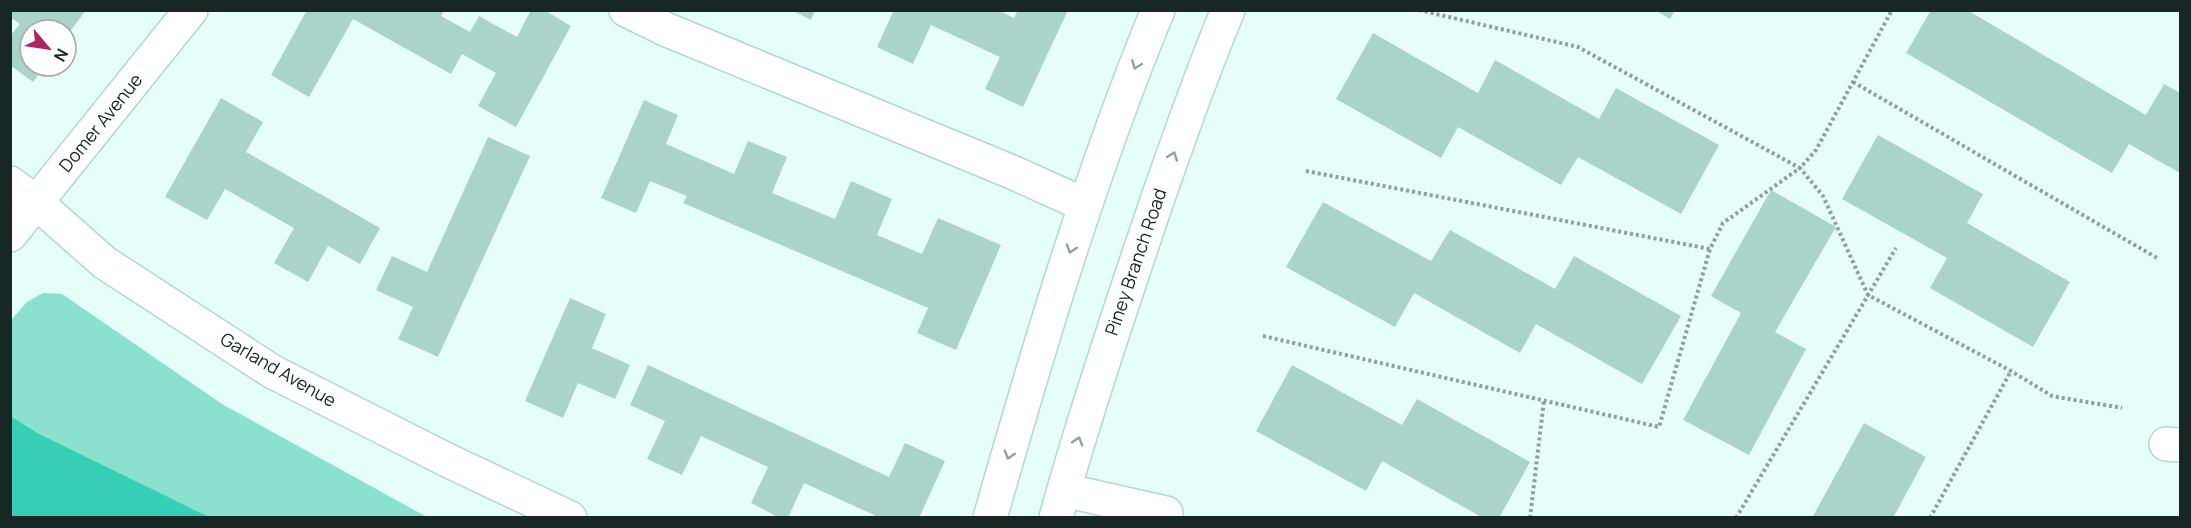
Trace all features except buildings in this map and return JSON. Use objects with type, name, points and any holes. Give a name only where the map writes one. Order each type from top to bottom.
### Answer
[{"type":"main road","name":"Domer Avenue","points":[[10,235],[191,10]]},
{"type":"main road","points":[[626,10],[665,29],[1012,172],[1085,205]]},
{"type":"main road","points":[[990,518],[1085,205],[1158,10]]},
{"type":"main road","name":"Piney Branch Road","points":[[1060,504],[1096,382],[1149,224],[1205,66],[1228,10]]},
{"type":"main road","name":"Garland Avenue","points":[[10,183],[37,203],[105,263],[273,372],[449,461],[570,518]]},
{"type":"main road","points":[[1060,504],[1166,513]]},
{"type":"path","points":[[1419,10],[1578,47],[1800,168],[1823,196],[1868,295],[2011,371],[2052,396],[2122,408]]},
{"type":"path","points":[[1263,336],[1659,427],[1710,249],[1723,223],[1800,168],[1816,150],[1892,10]]},
{"type":"path","points":[[1853,82],[2157,258]]},
{"type":"path","points":[[1306,171],[1710,249]]},
{"type":"path","points":[[1736,518],[1896,248]]},
{"type":"path","points":[[1930,518],[2011,371]]},
{"type":"path","points":[[1530,518],[1544,400]]},
{"type":"green space","points":[[43,293],[62,294],[222,404],[427,517],[11,518],[11,320],[27,302]]},
{"type":"green space","points":[[10,416],[37,433],[209,517],[11,517]]}]
